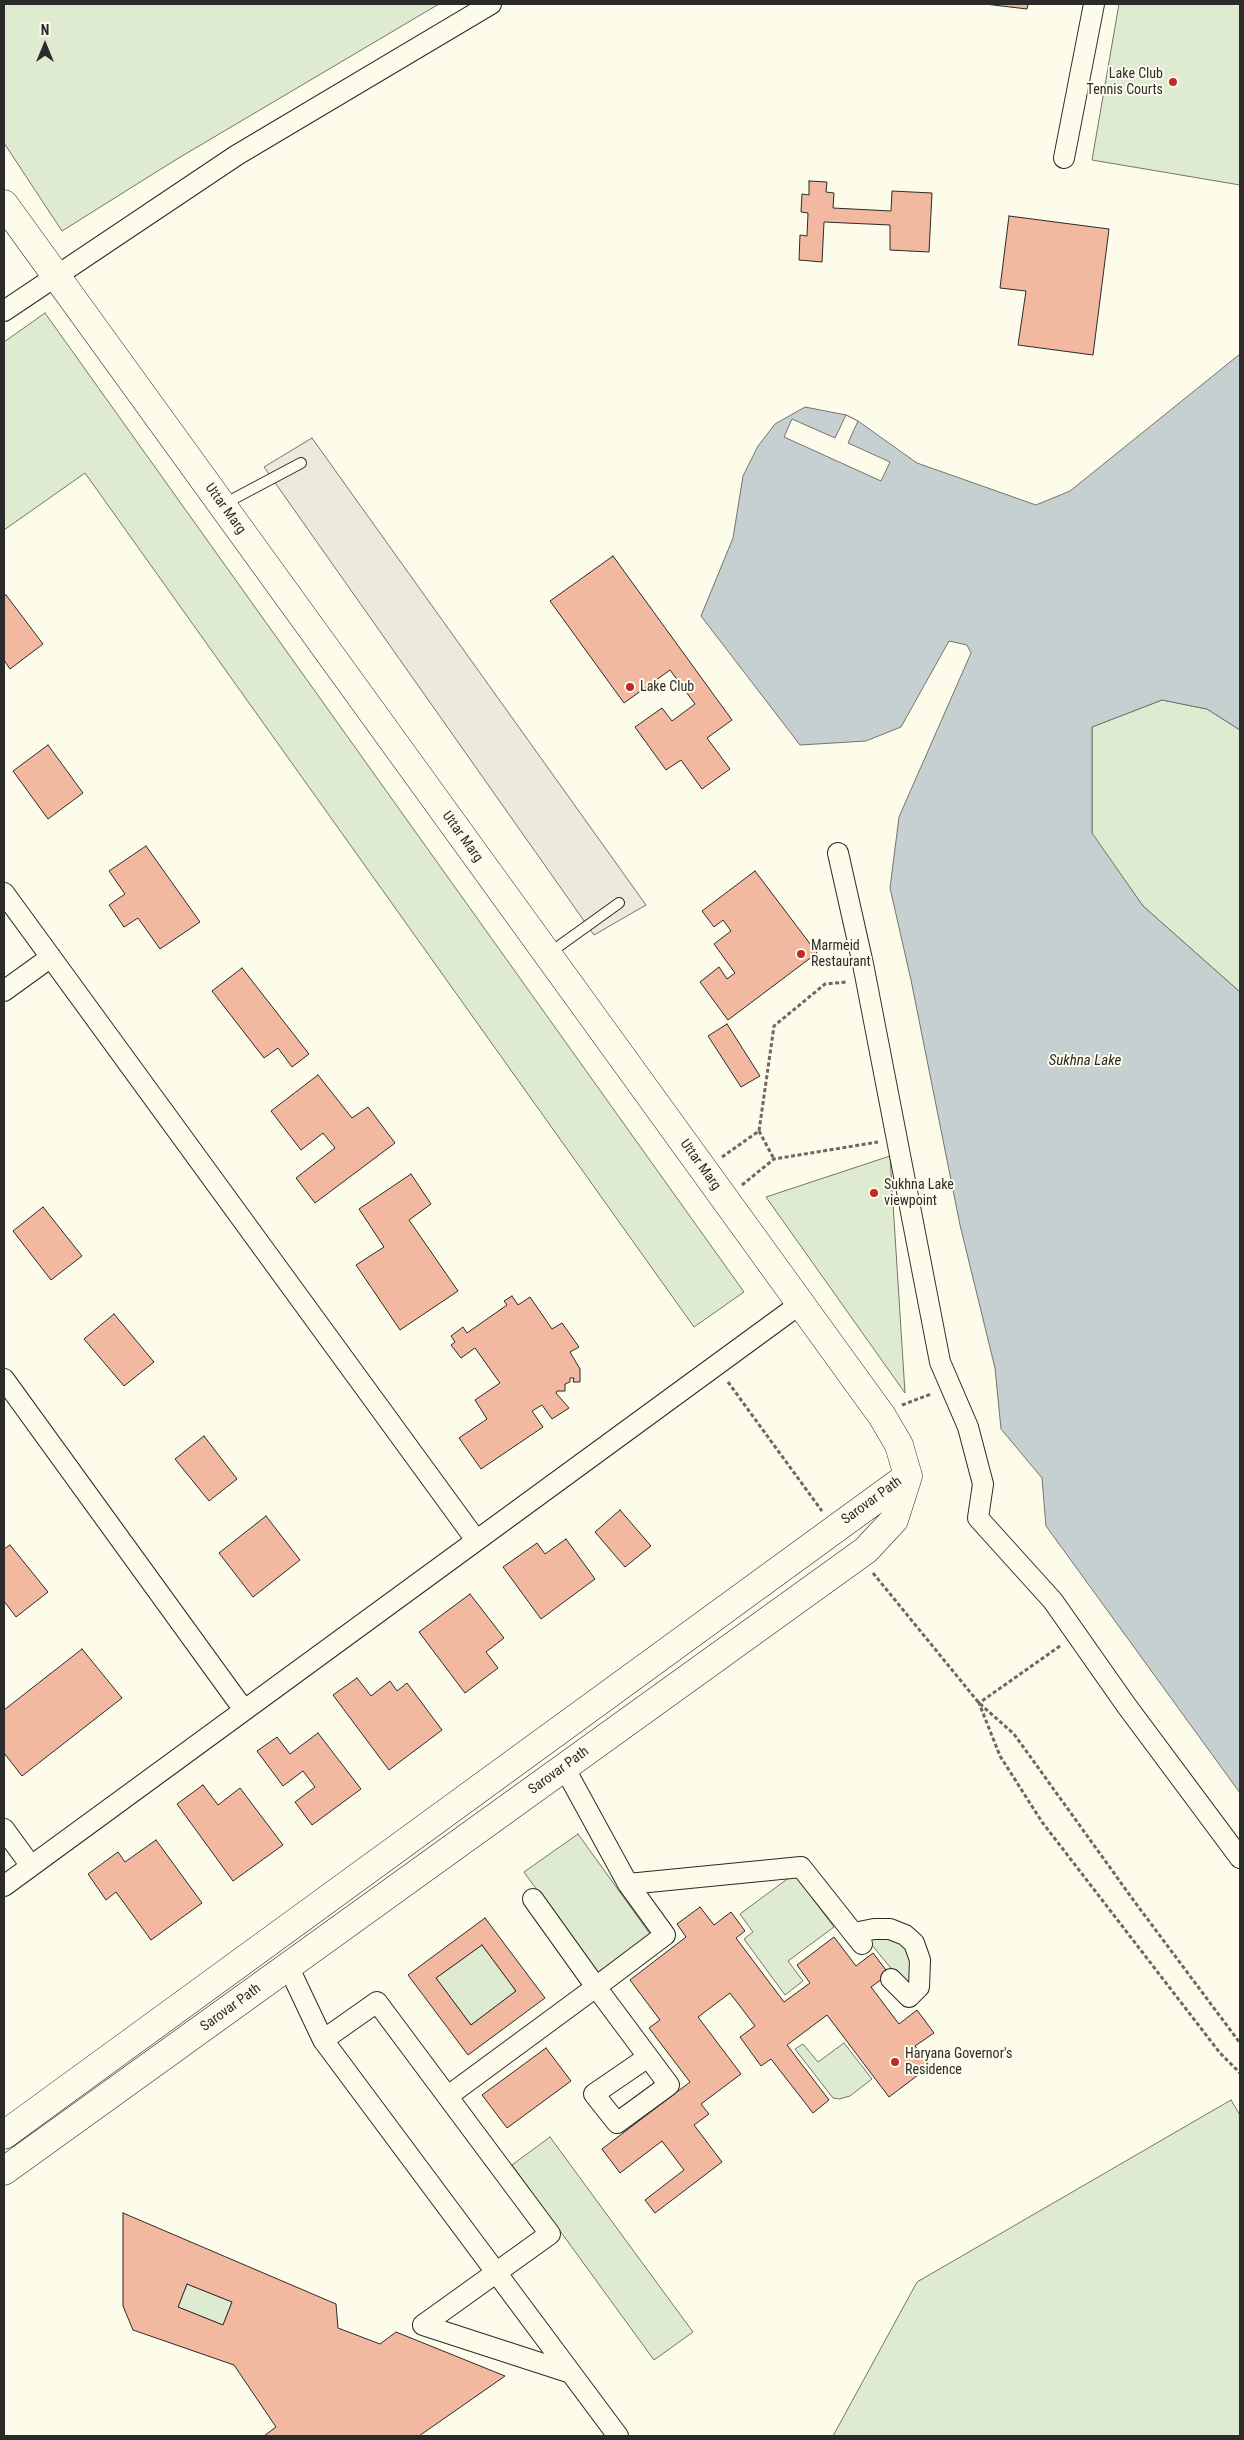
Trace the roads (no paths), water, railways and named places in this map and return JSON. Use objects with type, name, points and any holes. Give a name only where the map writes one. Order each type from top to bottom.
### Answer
[{"type":"main road","name":"Uttar Marg","points":[[4,204],[882,1416],[899,1445],[908,1476]]},
{"type":"main road","name":"Sarovar Path","points":[[4,2135],[908,1476]]},
{"type":"main road","name":"Sarovar Path","points":[[4,2171],[858,1556],[894,1520],[908,1476]]},
{"type":"street","points":[[4,311],[237,155],[490,4]]},
{"type":"street","points":[[1064,158],[1094,4]]},
{"type":"street","points":[[838,853],[866,980],[940,1362],[968,1427],[982,1484],[978,1518],[1053,1601],[1126,1705],[1240,1858]]},
{"type":"street","points":[[4,893],[476,1540]]},
{"type":"street","points":[[4,991],[51,957]]},
{"type":"street","points":[[4,1886],[800,1304]]},
{"type":"street","points":[[4,1379],[244,1710]]},
{"type":"street","points":[[448,2096],[665,1935],[628,1884],[564,1767]]},
{"type":"street","points":[[4,1829],[31,1866]]},
{"type":"street","points":[[628,1884],[801,1868],[858,1938],[874,1928],[890,1929],[905,1935],[914,1943],[920,1960],[919,1987],[909,1997],[891,1979]]},
{"type":"street","points":[[533,1899],[648,2057]]},
{"type":"street","points":[[288,1966],[323,2040],[618,2436]]},
{"type":"street","points":[[323,2040],[377,2002],[550,2234],[423,2325],[571,2373]]},
{"type":"lane","points":[[222,504],[301,463]]},
{"type":"lane","points":[[547,954],[619,903]]},
{"type":"water","name":"Sukhna Lake","points":[[1240,354],[1240,730],[1207,709],[1162,700],[1092,727],[1092,833],[1143,906],[1240,992],[1240,1793],[1046,1526],[1042,1478],[1001,1429],[995,1368],[960,1225],[911,980],[890,888],[899,817],[971,653],[967,645],[949,641],[901,727],[866,741],[800,745],[701,616],[733,538],[743,476],[758,446],[775,424],[805,407],[846,415],[858,421],[917,463],[1036,505],[1070,491]]},
{"type":"place","name":"Lake Club Tennis Courts","points":[[1173,82]]},
{"type":"place","name":"Lake Club","points":[[630,687]]},
{"type":"place","name":"Marmeid Restaurant","points":[[801,954]]},
{"type":"place","name":"Sukhna Lake viewpoint","points":[[874,1193]]},
{"type":"place","name":"Haryana Governor's Residence","points":[[895,2062]]}]
